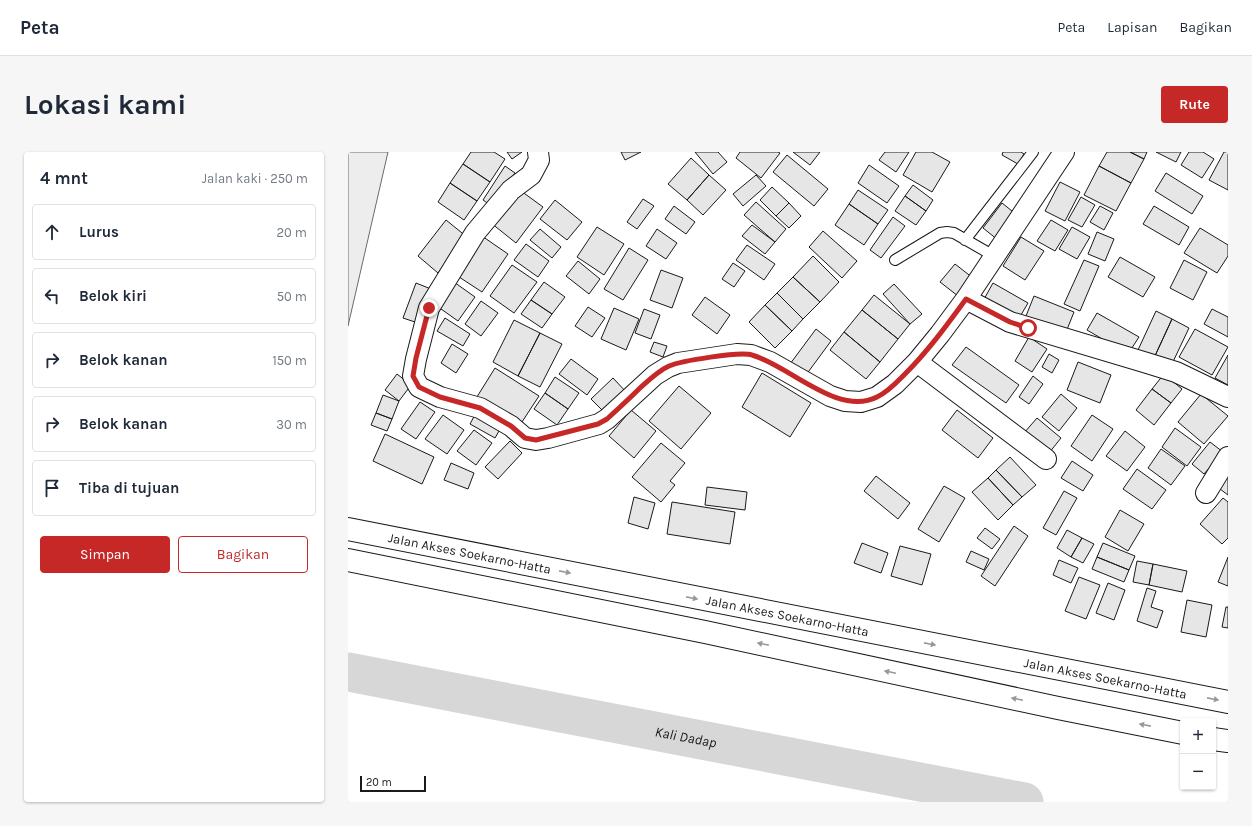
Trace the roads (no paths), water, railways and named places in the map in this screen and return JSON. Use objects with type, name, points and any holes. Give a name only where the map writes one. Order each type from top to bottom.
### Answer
[{"type":"main road","name":"Jalan Akses Soekarno-Hatta","points":[[348,529],[1228,702]]},
{"type":"main road","points":[[348,560],[705,632],[1180,732]]},
{"type":"main road","points":[[1216,739],[1228,742]]},
{"type":"street","points":[[538,152],[540,160],[531,175],[511,190],[475,233],[429,308],[416,358],[413,376],[419,387],[440,397],[480,408],[511,426],[525,438],[536,440],[598,424],[607,419],[655,375],[668,367],[678,363],[737,354],[751,355],[770,362],[830,396],[845,401],[861,402],[877,397],[895,384],[917,362],[940,334],[966,299],[1064,152]]},
{"type":"street","points":[[966,299],[1010,322],[1176,372],[1228,397]]},
{"type":"street","points":[[917,362],[1046,459]]},
{"type":"street","points":[[1206,493],[1228,457]]},
{"type":"lane","points":[[965,240],[1033,152]]},
{"type":"lane","points":[[895,260],[940,233],[947,232],[954,233],[994,256]]},
{"type":"waterway","name":"Kali Dadap","points":[[348,672],[1024,802]]}]
